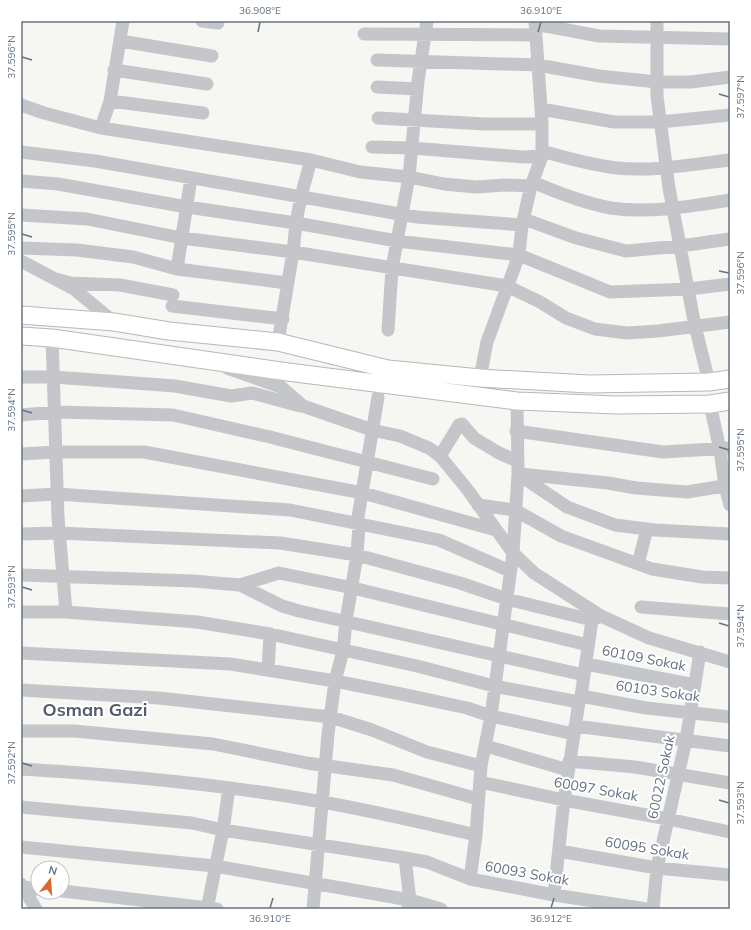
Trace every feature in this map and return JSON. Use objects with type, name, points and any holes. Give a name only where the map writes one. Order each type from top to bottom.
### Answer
[{"type":"main road","points":[[21,315],[114,322],[169,331],[278,342],[388,369],[480,378],[589,384],[709,382],[730,379]]},
{"type":"main road","points":[[21,336],[52,338],[517,401],[616,405],[710,404],[730,401]]},
{"type":"street","points":[[101,128],[110,101],[123,21]]},
{"type":"street","points":[[202,21],[218,23]]},
{"type":"street","points":[[657,21],[657,82],[660,122],[666,167],[672,208],[695,326],[709,382]]},
{"type":"street","points":[[480,378],[487,342],[519,255],[523,222],[532,184],[542,154],[542,124],[535,27]]},
{"type":"street","points":[[364,34],[426,28],[535,27],[600,36],[730,39]]},
{"type":"street","points":[[388,330],[392,268],[409,177],[417,89],[426,28]]},
{"type":"street","points":[[120,41],[212,56]]},
{"type":"street","points":[[377,60],[538,65],[599,76],[657,82],[691,82],[730,77]]},
{"type":"street","points":[[114,70],[207,84]]},
{"type":"street","points":[[377,86],[417,89]]},
{"type":"street","points":[[110,101],[203,113]]},
{"type":"street","points":[[21,105],[44,113],[101,128],[311,160],[360,172],[409,177],[444,184],[476,187],[532,184],[566,196],[612,208],[672,208],[730,200]]},
{"type":"street","points":[[541,109],[614,122],[660,122],[730,115]]},
{"type":"street","points":[[378,118],[485,124],[542,124]]},
{"type":"street","points":[[372,147],[412,148],[493,156],[523,157],[542,154],[618,168],[666,167],[730,160]]},
{"type":"street","points":[[21,152],[95,162],[402,214],[523,222],[626,251],[680,246],[730,239]]},
{"type":"street","points":[[278,342],[283,319],[287,283],[294,252],[296,223],[301,196],[311,160]]},
{"type":"street","points":[[177,269],[191,178]]},
{"type":"street","points":[[21,182],[65,185],[187,207],[296,223],[397,242],[519,255],[610,292],[688,289],[730,284]]},
{"type":"street","points":[[21,215],[87,219],[182,238],[294,252],[507,286],[540,302],[566,318],[595,329],[627,333],[658,331],[730,322]]},
{"type":"street","points":[[21,248],[77,250],[132,257],[177,269],[287,283]]},
{"type":"street","points":[[21,261],[74,289],[114,322]]},
{"type":"street","points":[[56,279],[70,283],[120,285],[172,301],[283,319]]},
{"type":"street","points":[[52,338],[57,494],[66,612]]},
{"type":"street","points":[[207,360],[281,387],[303,406]]},
{"type":"street","points":[[21,378],[54,377],[175,386],[231,396],[252,393],[303,406],[372,430],[400,436],[429,448],[440,456],[513,553],[534,573],[596,618]]},
{"type":"street","points":[[313,909],[320,844],[325,765],[331,717],[336,681],[343,651],[346,621],[353,588],[357,556],[359,525],[358,517],[378,397]]},
{"type":"street","points":[[470,879],[476,835],[481,766],[491,716],[513,553],[518,474],[516,431],[517,401]]},
{"type":"street","points":[[710,404],[725,449],[727,486],[730,505]]},
{"type":"street","points":[[21,415],[55,412],[173,415],[433,479]]},
{"type":"street","points":[[440,456],[459,425],[462,424],[474,438],[499,453],[517,461]]},
{"type":"street","points":[[516,431],[663,452],[725,449]]},
{"type":"street","points":[[21,454],[56,452],[144,452],[363,493],[496,530]]},
{"type":"street","points":[[518,474],[608,482],[636,488],[687,492],[727,486]]},
{"type":"street","points":[[518,474],[567,507],[615,525],[647,529],[730,534]]},
{"type":"street","points":[[21,496],[57,494],[290,510],[439,540],[510,571]]},
{"type":"street","points":[[478,506],[515,510],[561,536],[652,569],[702,578],[730,578]]},
{"type":"street","points":[[638,564],[647,529]]},
{"type":"street","points":[[21,534],[59,533],[280,543],[357,556],[460,583],[507,599],[596,618],[649,638],[730,662]]},
{"type":"street","points":[[21,575],[193,581],[240,585],[279,573],[353,588],[588,645]]},
{"type":"street","name":"60109 Sokak","points":[[240,585],[282,606],[499,656],[695,684]]},
{"type":"street","points":[[641,607],[730,614]]},
{"type":"street","name":"60103 Sokak","points":[[21,612],[66,612],[197,622],[270,634],[417,666],[494,686],[646,708],[730,716]]},
{"type":"street","points":[[554,895],[564,800],[574,730],[588,645],[596,618]]},
{"type":"street","points":[[268,670],[270,634]]},
{"type":"street","name":"60022 Sokak","points":[[653,909],[657,868],[686,740],[700,652]]},
{"type":"street","points":[[21,653],[230,664],[336,681],[467,708],[491,716],[574,730],[686,740],[730,746]]},
{"type":"street","points":[[21,690],[159,698],[331,717],[372,730],[427,752],[481,766]]},
{"type":"street","points":[[21,731],[74,731],[213,744],[307,763],[394,775],[478,799]]},
{"type":"street","points":[[486,746],[569,765],[635,767],[730,783]]},
{"type":"street","points":[[21,769],[95,773],[229,788],[322,802],[476,835]]},
{"type":"street","name":"60097 Sokak","points":[[480,782],[730,832]]},
{"type":"street","points":[[70,893],[210,908],[215,866],[223,830],[229,788]]},
{"type":"street","name":"60093 Sokak","points":[[21,807],[192,823],[223,830],[320,844],[427,862],[470,879],[554,895],[647,909]]},
{"type":"street","points":[[21,847],[215,866],[316,882],[409,905],[441,909]]},
{"type":"street","name":"60095 Sokak","points":[[559,850],[657,868],[730,875]]},
{"type":"street","points":[[404,858],[409,905]]},
{"type":"street","points":[[22,886],[36,909]]},
{"type":"district","name":"Osman Gazi","points":[[95,710]]}]
